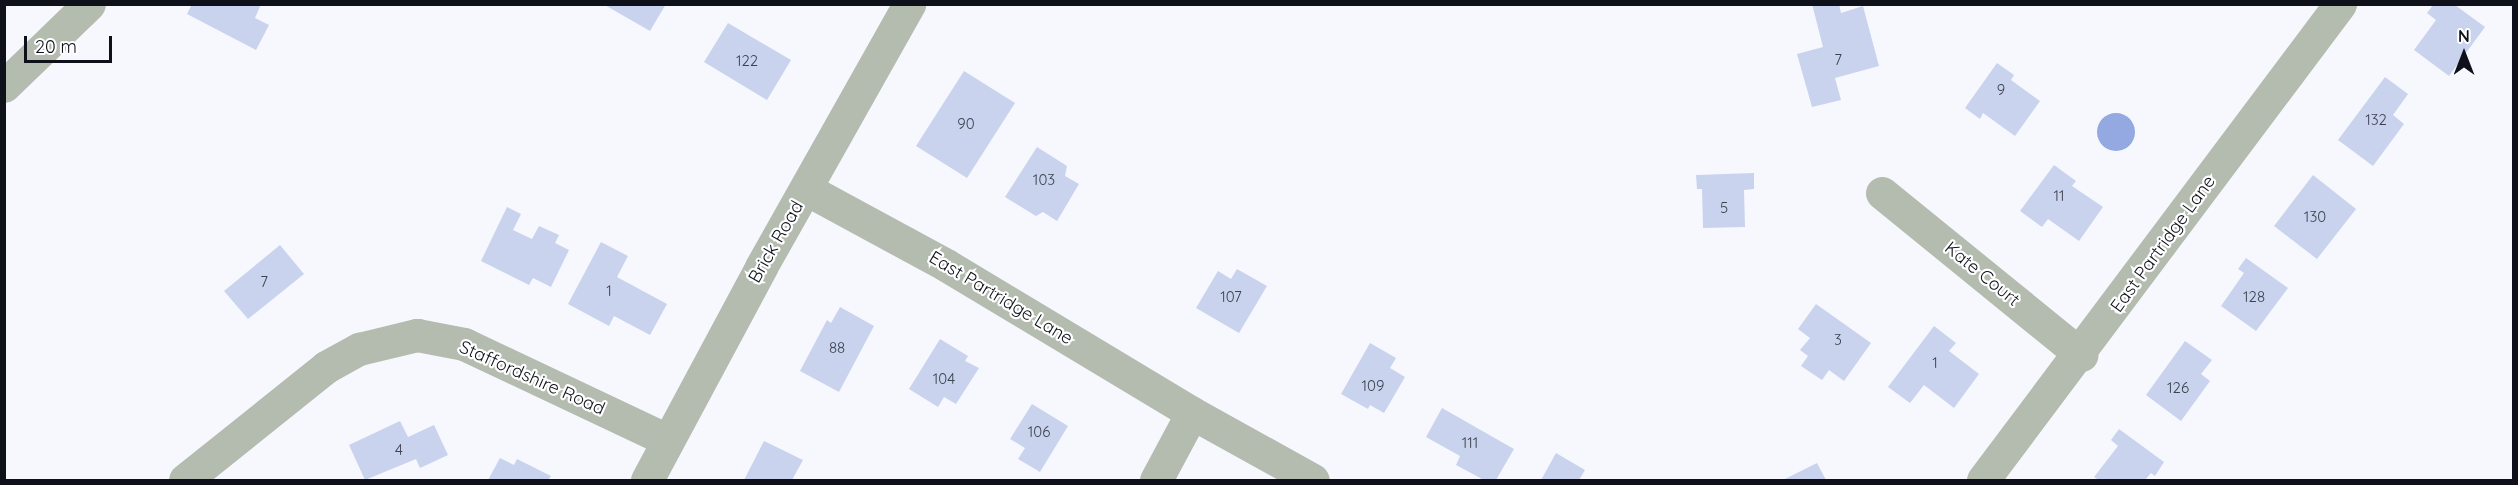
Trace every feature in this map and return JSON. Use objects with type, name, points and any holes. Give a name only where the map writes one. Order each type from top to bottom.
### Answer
[{"type":"street","points":[[4,86],[89,4]]},
{"type":"street","name":"East Partridge Lane","points":[[1983,480],[2081,355],[2340,4]]},
{"type":"street","name":"Brick Road","points":[[647,480],[806,189],[899,8]]},
{"type":"street","name":"East Partridge Lane","points":[[806,189],[946,265],[1192,413],[1313,480]]},
{"type":"street","name":"Kate Court","points":[[1882,193],[2081,355]]},
{"type":"street","name":"Staffordshire Road","points":[[185,480],[326,367],[368,346],[417,335],[464,344],[667,440]]},
{"type":"street","points":[[1156,480],[1192,413]]},
{"type":"water","points":[[2116,113],[2129,119],[2135,132],[2129,145],[2116,151],[2103,145],[2097,132],[2103,119]]},
{"type":"building","points":[[192,4],[261,4],[255,18],[269,25],[256,50],[187,14]]},
{"type":"building","points":[[603,4],[666,4],[650,31]]},
{"type":"building","points":[[1812,4],[1839,4],[1841,13],[1863,6],[1879,66],[1835,78],[1841,100],[1812,107],[1797,54],[1823,47]]},
{"type":"building","points":[[2433,5],[2455,5],[2485,27],[2449,76],[2414,50],[2436,20],[2427,13]]},
{"type":"building","points":[[728,23],[791,60],[767,100],[704,62]]},
{"type":"building","points":[[1997,63],[2014,75],[2011,80],[2040,101],[2015,136],[1983,113],[1980,119],[1965,108]]},
{"type":"building","points":[[964,71],[1015,103],[967,178],[916,146]]},
{"type":"building","points":[[2385,77],[2408,94],[2393,115],[2404,124],[2373,166],[2338,140]]},
{"type":"building","points":[[1037,147],[1067,166],[1065,176],[1079,184],[1057,221],[1043,212],[1036,216],[1005,197]]},
{"type":"building","points":[[2054,165],[2076,181],[2072,186],[2103,207],[2079,241],[2048,219],[2042,227],[2020,211]]},
{"type":"building","points":[[1754,173],[1754,189],[1744,190],[1745,227],[1703,228],[1702,189],[1697,189],[1696,175]]},
{"type":"building","points":[[2313,175],[2356,209],[2317,259],[2274,226]]},
{"type":"building","points":[[507,207],[521,214],[513,230],[532,239],[539,226],[559,235],[555,243],[569,250],[551,287],[533,278],[529,285],[481,261]]},
{"type":"building","points":[[601,242],[628,256],[617,277],[667,304],[650,335],[614,316],[609,326],[568,304]]},
{"type":"building","points":[[280,245],[304,274],[248,319],[224,291]]},
{"type":"building","points":[[2246,258],[2288,288],[2256,331],[2221,306],[2244,273],[2238,269]]},
{"type":"building","points":[[1237,269],[1267,286],[1239,333],[1196,308],[1218,271],[1231,279]]},
{"type":"building","points":[[1816,304],[1871,343],[1844,381],[1829,370],[1822,380],[1801,366],[1808,356],[1800,350],[1810,338],[1798,329]]},
{"type":"building","points":[[840,307],[874,326],[839,392],[800,371],[827,320],[831,323]]},
{"type":"building","points":[[1934,326],[1956,343],[1949,351],[1979,374],[1954,408],[1924,385],[1910,403],[1888,387]]},
{"type":"building","points":[[940,339],[968,356],[965,361],[979,368],[956,404],[944,397],[938,407],[909,389]]},
{"type":"building","points":[[2185,341],[2212,360],[2201,374],[2210,381],[2181,421],[2146,395]]},
{"type":"building","points":[[1370,343],[1396,358],[1390,368],[1405,377],[1384,413],[1370,405],[1368,409],[1341,394]]},
{"type":"building","points":[[1032,404],[1068,426],[1040,472],[1018,459],[1025,448],[1010,439]]},
{"type":"building","points":[[1442,408],[1514,449],[1496,480],[1484,480],[1456,465],[1460,456],[1426,437]]},
{"type":"building","points":[[400,421],[408,437],[434,425],[448,455],[420,468],[416,459],[365,480],[349,445]]},
{"type":"building","points":[[2119,429],[2164,462],[2155,476],[2151,473],[2145,480],[2099,480],[2094,477],[2118,446],[2111,440]]},
{"type":"building","points":[[764,441],[803,460],[792,480],[744,480]]},
{"type":"building","points":[[1556,453],[1585,470],[1579,480],[1541,480]]},
{"type":"building","points":[[500,458],[514,465],[517,459],[551,476],[548,480],[488,480]]},
{"type":"building","points":[[1817,463],[1826,480],[1783,480]]}]
